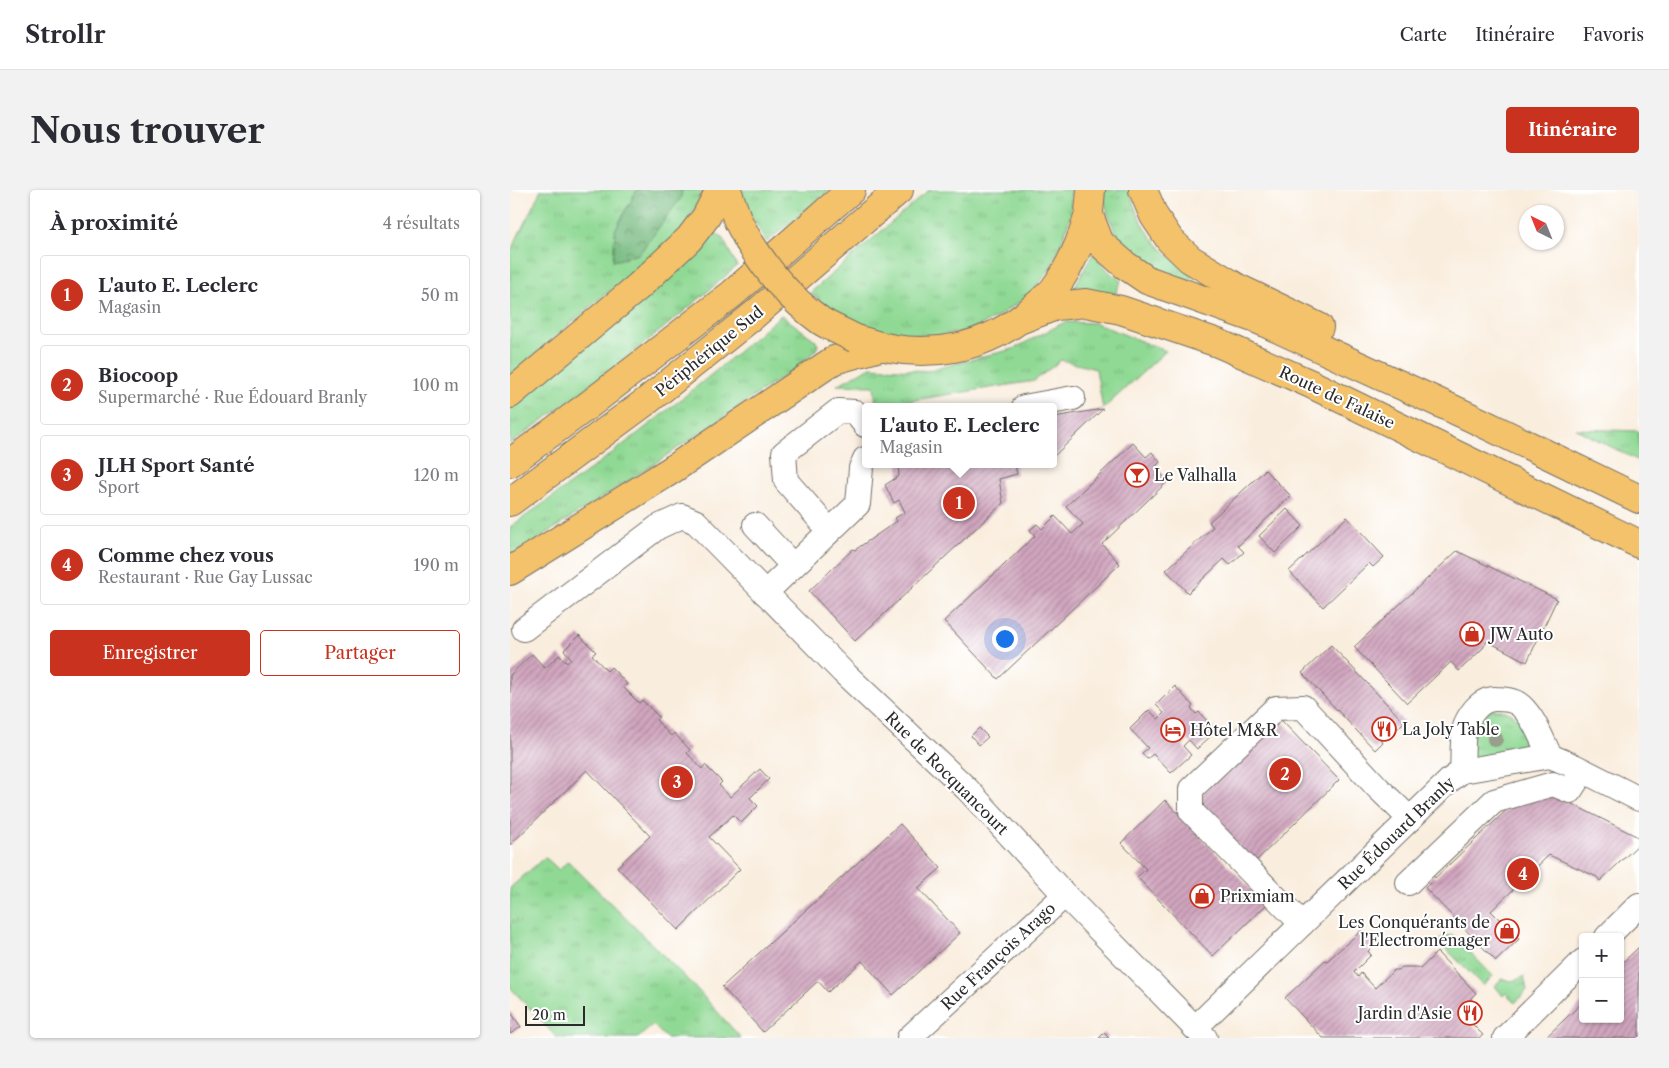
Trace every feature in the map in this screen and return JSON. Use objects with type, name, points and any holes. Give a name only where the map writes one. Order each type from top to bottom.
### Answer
[{"type":"highway","points":[[510,394],[639,286],[689,240],[706,217],[720,190]]},
{"type":"highway","points":[[727,190],[738,222],[748,240],[768,272],[793,299],[823,322],[868,343],[910,352],[939,351],[969,345],[997,335],[1022,319],[1053,290],[1075,255],[1090,202]]},
{"type":"highway","name":"Périphérique Sud","points":[[510,463],[593,402],[732,294],[851,190]]},
{"type":"highway","name":"Périphérique Sud","points":[[510,502],[648,400],[754,315],[898,190]]},
{"type":"highway","points":[[1144,190],[1154,216],[1170,240],[1190,259],[1238,288],[1452,391],[1470,417]]},
{"type":"highway","points":[[1090,202],[1100,243],[1125,265],[1147,280],[1259,320],[1470,417],[1639,499]]},
{"type":"highway","name":"Route de Falaise","points":[[1022,319],[1056,306],[1086,303],[1121,310],[1218,342],[1311,384],[1639,544]]},
{"type":"highway","points":[[510,571],[670,470],[834,360],[868,343]]},
{"type":"street","points":[[1046,403],[1073,398]]},
{"type":"street","points":[[830,531],[786,481],[784,453],[838,411],[854,412],[862,421]]},
{"type":"street","points":[[765,592],[858,504],[862,466]]},
{"type":"street","name":"Rue de Rocquancourt","points":[[524,629],[658,527],[682,516],[696,522],[843,672],[967,789],[1065,895],[1200,1033]]},
{"type":"street","points":[[756,525],[793,566]]},
{"type":"street","points":[[1462,771],[1464,731],[1472,712],[1492,698],[1508,699],[1520,705],[1529,715],[1550,756],[1639,799]]},
{"type":"street","points":[[1302,924],[1191,811],[1191,789],[1276,708],[1303,708],[1378,788],[1410,819]]},
{"type":"street","name":"Rue Édouard Branly","points":[[1200,1033],[1302,924],[1450,780],[1462,771],[1550,756]]},
{"type":"street","points":[[1408,883],[1494,801],[1553,784],[1570,791],[1583,771]]},
{"type":"street","name":"Rue François Arago","points":[[909,1038],[1065,895]]},
{"type":"street","points":[[1611,933],[1637,908]]},
{"type":"street","points":[[1505,1038],[1579,965]]},
{"type":"green space","points":[[541,190],[701,190],[696,206],[687,221],[661,250],[590,307],[510,376],[510,252]]},
{"type":"green space","points":[[637,190],[682,190],[681,198],[639,254],[613,261],[615,230]]},
{"type":"green space","points":[[741,190],[830,190],[767,242],[750,214]]},
{"type":"green space","points":[[929,190],[1071,190],[1071,215],[1061,244],[1047,274],[1027,297],[997,317],[969,331],[935,336],[903,336],[874,331],[841,317],[810,293]]},
{"type":"green space","points":[[1102,190],[1129,190],[1139,218],[1146,229],[1170,258],[1192,276],[1190,281],[1153,268],[1132,254],[1118,236],[1108,214]]},
{"type":"green space","points":[[710,228],[723,239],[737,266],[626,358],[510,444],[510,404]]},
{"type":"green space","points":[[1092,255],[1095,255],[1109,272],[1121,281],[1114,296],[1075,293],[1073,290]]},
{"type":"green space","points":[[781,315],[815,340],[818,345],[816,350],[799,366],[654,464],[510,557],[510,527],[648,425],[716,371]]},
{"type":"green space","points":[[1065,322],[1095,323],[1166,351],[1103,409],[1096,369],[1061,360],[1034,381],[895,403],[876,403],[874,386],[837,385],[871,367],[927,371],[1013,349]]},
{"type":"green space","points":[[1576,429],[1639,431],[1639,461]]},
{"type":"green space","points":[[1492,709],[1502,710],[1516,717],[1524,727],[1535,750],[1471,761],[1473,731],[1479,720]]},
{"type":"green space","points":[[545,857],[559,870],[568,861],[695,987],[741,1038],[666,1038],[653,1025],[638,1038],[557,1038],[510,987],[510,888]]},
{"type":"green space","points":[[1453,935],[1493,976],[1483,986],[1438,941],[1444,936]]},
{"type":"green space","points":[[1524,976],[1527,990],[1515,1003],[1506,993],[1503,996],[1495,986],[1501,979],[1507,981]]},
{"type":"building","points":[[1103,409],[1057,453],[1057,416]]},
{"type":"building","points":[[1133,443],[1146,457],[1152,452],[1160,462],[1155,467],[1168,481],[1102,544],[1120,564],[998,679],[944,621],[1035,536],[1030,530],[1037,524],[1042,529],[1055,516],[1072,534],[1083,524],[1066,506]]},
{"type":"building","points":[[898,468],[1016,468],[1017,474],[999,479],[1003,503],[855,641],[809,591],[853,549],[855,550],[897,521],[895,518],[905,512],[899,500],[894,503],[885,485],[899,476]]},
{"type":"building","points":[[1265,470],[1291,496],[1238,546],[1244,552],[1230,565],[1224,559],[1188,593],[1166,570],[1213,527],[1209,522]]},
{"type":"building","points":[[1287,509],[1303,526],[1275,553],[1259,536]]},
{"type":"building","points":[[1347,517],[1384,557],[1373,567],[1369,563],[1323,607],[1289,571]]},
{"type":"building","points":[[1457,551],[1557,599],[1527,662],[1487,641],[1483,648],[1459,671],[1451,662],[1407,703],[1354,647]]},
{"type":"building","points":[[579,635],[596,652],[592,655],[607,671],[611,667],[627,684],[624,688],[639,703],[642,700],[659,717],[656,720],[671,736],[674,733],[690,750],[687,753],[702,769],[705,765],[722,782],[719,785],[730,797],[760,769],[769,779],[750,798],[758,806],[741,823],[733,815],[709,837],[740,869],[678,930],[617,867],[650,836],[587,770],[510,845],[510,675],[532,654],[545,668],[559,655],[567,663],[571,658],[564,650]]},
{"type":"building","points":[[1331,645],[1404,722],[1396,730],[1393,726],[1380,739],[1383,742],[1375,750],[1302,673]]},
{"type":"building","name":"Hôtel M&R","points":[[1175,686],[1193,706],[1191,708],[1196,714],[1199,712],[1216,731],[1197,749],[1189,740],[1183,746],[1191,755],[1171,773],[1153,754],[1147,759],[1142,753],[1148,748],[1130,729],[1149,710],[1158,719],[1164,713],[1156,705]]},
{"type":"building","points":[[1281,720],[1339,780],[1254,863],[1201,807],[1202,794]]},
{"type":"building","points":[[979,728],[988,737],[979,745],[971,736]]},
{"type":"building","points":[[1550,793],[1638,837],[1639,844],[1600,881],[1597,877],[1549,855],[1491,911],[1519,939],[1496,961],[1425,888],[1430,883],[1427,880],[1433,875],[1435,878],[1514,803]]},
{"type":"building","points":[[1165,800],[1266,905],[1213,956],[1137,877],[1146,869],[1121,843]]},
{"type":"building","points":[[900,824],[941,868],[918,888],[960,933],[893,995],[862,961],[828,992],[818,981],[763,1032],[722,987]]},
{"type":"building","points":[[1361,931],[1374,945],[1368,951],[1371,955],[1354,972],[1358,977],[1361,973],[1375,988],[1394,970],[1399,970],[1402,967],[1418,967],[1420,969],[1437,952],[1476,993],[1471,998],[1470,1003],[1474,1006],[1473,1021],[1471,1023],[1483,1035],[1479,1038],[1323,1038],[1285,998],[1325,960],[1327,961]]},
{"type":"building","points":[[1639,947],[1639,1038],[1545,1038],[1579,1006],[1579,1023],[1624,1023],[1624,961]]},
{"type":"building","points":[[510,1011],[521,1027],[510,1034]]},
{"type":"building","points":[[1104,1033],[1109,1038],[1099,1038]]},
{"type":"place","name":"Le Valhalla","points":[[1137,475]]},
{"type":"place","name":"L'auto E. Leclerc","points":[[959,503]]},
{"type":"place","name":"JW Auto","points":[[1472,634]]},
{"type":"place","name":"La Joly Table","points":[[1384,729]]},
{"type":"place","name":"Hôtel M&R","points":[[1173,730]]},
{"type":"place","name":"Biocoop","points":[[1285,774]]},
{"type":"place","name":"JLH Sport Santé","points":[[677,782]]},
{"type":"place","name":"Comme chez vous","points":[[1523,874]]},
{"type":"place","name":"Prixmiam","points":[[1202,896]]},
{"type":"place","name":"Les Conquérants de l'Electroménager","points":[[1507,931]]},
{"type":"place","name":"Jardin d'Asie","points":[[1470,1013]]}]
